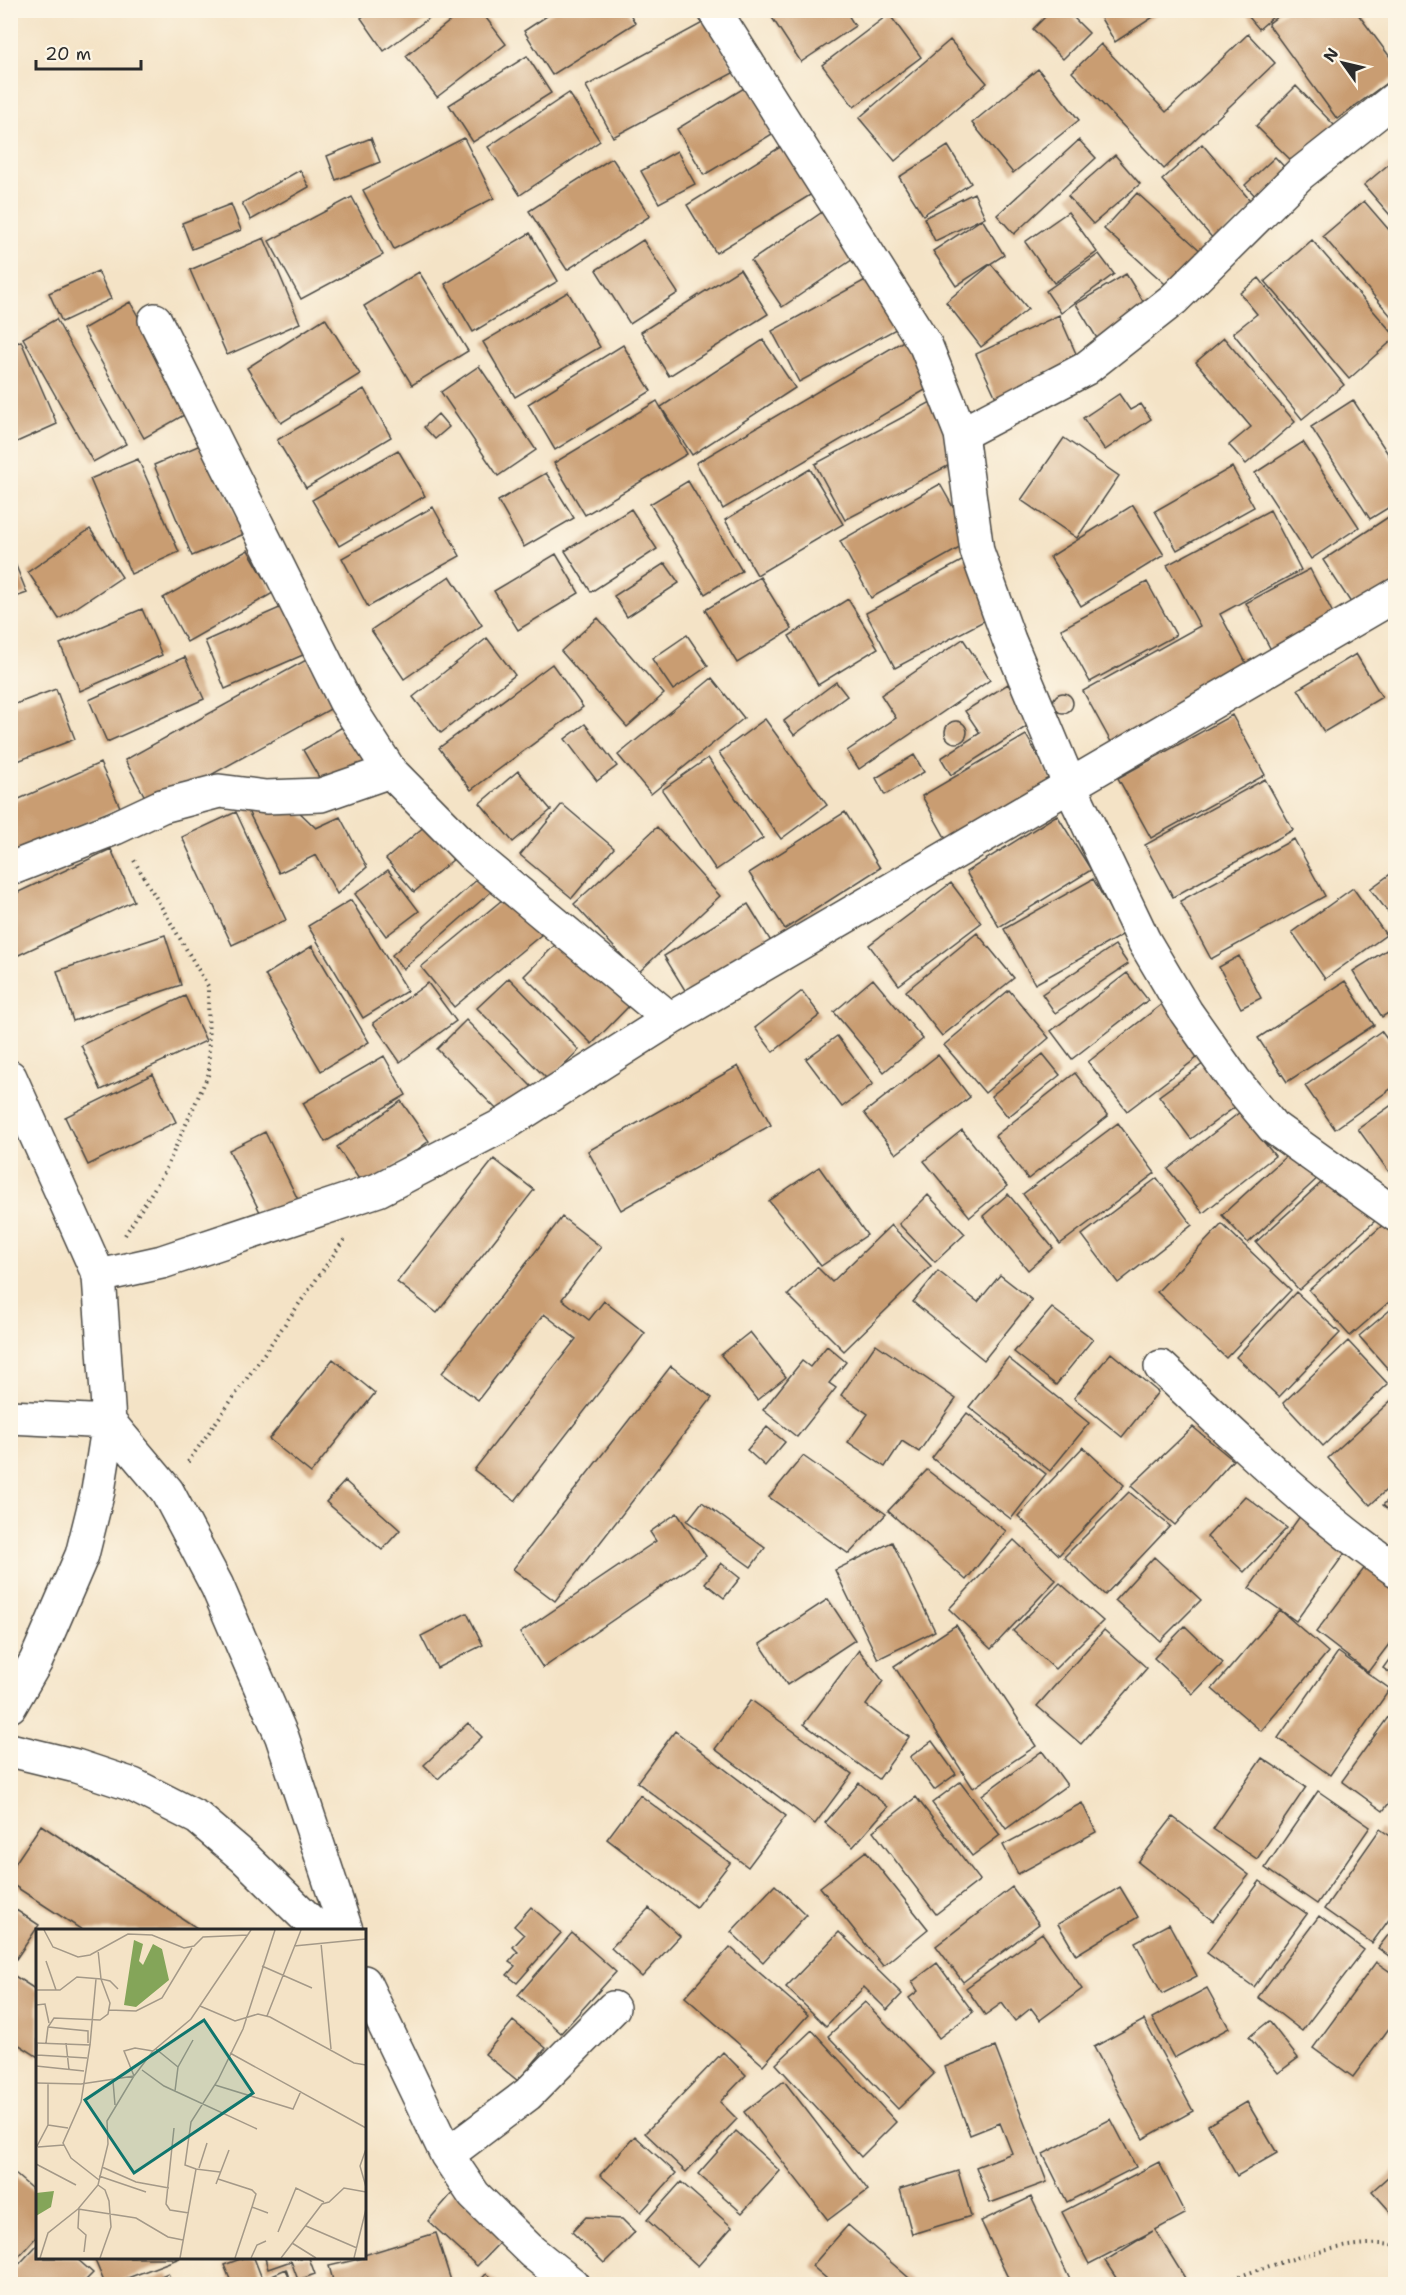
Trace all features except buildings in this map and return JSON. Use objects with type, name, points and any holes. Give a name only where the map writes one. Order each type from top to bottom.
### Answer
[{"type":"street","points":[[714,10],[926,346],[961,434],[977,551],[1009,640],[1070,786],[1144,941],[1186,1012],[1234,1080],[1273,1127],[1395,1215]]},
{"type":"street","points":[[961,434],[1085,369],[1174,299],[1300,174],[1395,98]]},
{"type":"street","points":[[155,320],[345,701],[390,771],[472,854],[670,1018]]},
{"type":"street","points":[[99,1276],[162,1262],[378,1190],[505,1124],[670,1018],[1395,595]]},
{"type":"street","points":[[10,869],[115,828],[162,806],[219,791],[266,797],[321,795],[390,771]]},
{"type":"street","points":[[10,1077],[99,1276],[109,1422],[98,1491],[82,1555],[36,1661],[10,1706]]},
{"type":"street","points":[[1161,1367],[1288,1487],[1395,1570]]},
{"type":"street","points":[[10,1417],[109,1422],[167,1491],[217,1586],[282,1737],[346,1929]]},
{"type":"street","points":[[10,1750],[76,1766],[133,1785],[198,1818],[245,1858],[318,1929]]},
{"type":"street","points":[[366,1986],[447,2155],[474,2195],[532,2252],[572,2284]]},
{"type":"street","points":[[447,2155],[528,2094],[613,2008]]},
{"type":"path","points":[[99,1276],[164,1173],[209,1073],[208,986],[115,828]]},
{"type":"path","points":[[167,1491],[344,1239]]},
{"type":"path","points":[[1217,2284],[1252,2271],[1331,2250],[1382,2243],[1395,2246]]}]
